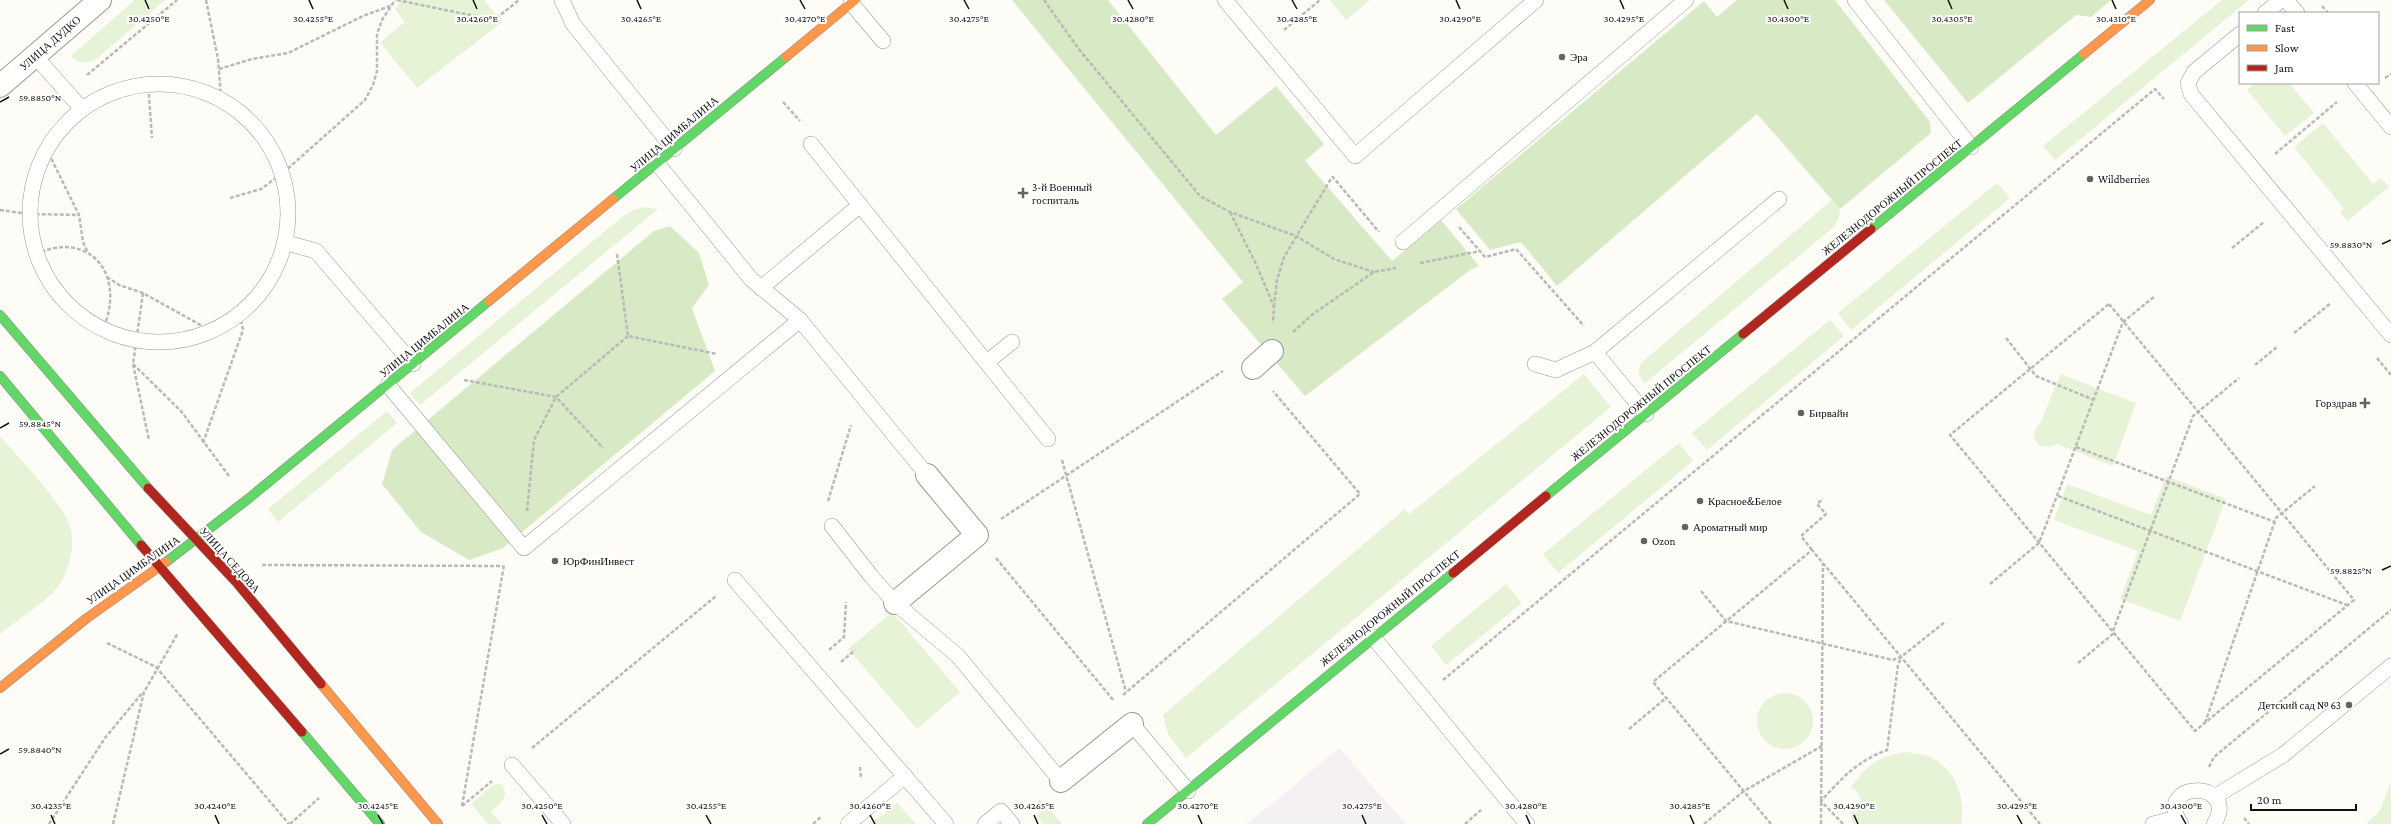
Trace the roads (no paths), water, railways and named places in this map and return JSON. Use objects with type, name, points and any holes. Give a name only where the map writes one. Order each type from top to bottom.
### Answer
[{"type":"street","name":"УЛИЦА ДУДКО","points":[[0,86],[100,0]]},
{"type":"street","name":"ЖЕЛЕЗНОДОРОЖНЫЙ ПРОСПЕКТ","points":[[1147,824],[2150,0]]},
{"type":"street","name":"УЛИЦА ЦИМБАЛИНА","points":[[0,688],[87,618],[197,540],[388,385],[853,2]]},
{"type":"street","name":"УЛИЦА СЕДОВА","points":[[0,315],[152,492],[237,583],[438,824]]},
{"type":"street","points":[[1253,368],[1272,351]]},
{"type":"street","points":[[0,376],[159,566],[380,824]]},
{"type":"street","points":[[895,603],[977,535],[928,475]]},
{"type":"street","points":[[1062,781],[1132,724]]},
{"type":"lane","points":[[562,0],[573,24],[674,149]]},
{"type":"lane","points":[[1225,0],[1355,156],[1536,0]]},
{"type":"lane","points":[[1402,242],[1686,0]]},
{"type":"lane","points":[[1855,0],[1971,147]]},
{"type":"lane","points":[[2266,12],[2281,0]]},
{"type":"lane","points":[[2286,0],[2296,12]]},
{"type":"lane","points":[[853,2],[883,41]]},
{"type":"lane","points":[[2239,35],[2194,72],[2188,83],[2192,94],[2391,335]]},
{"type":"lane","points":[[35,56],[81,108]]},
{"type":"lane","points":[[148,82],[191,85],[221,97],[284,172],[290,196],[290,220],[287,243],[277,269],[261,294],[240,315],[212,332],[187,340],[160,343],[135,340],[102,330],[72,309],[46,277],[36,254],[29,214],[32,186],[46,148],[61,127],[81,108],[104,94],[148,82]]},
{"type":"lane","points":[[2356,84],[2391,127]]},
{"type":"lane","points":[[811,144],[1048,439]]},
{"type":"lane","points":[[657,163],[751,279],[800,320],[928,475]]},
{"type":"lane","points":[[1535,364],[1556,370],[1598,349],[1779,199]]},
{"type":"lane","points":[[762,288],[860,205]]},
{"type":"lane","points":[[287,243],[316,251],[413,364]]},
{"type":"lane","points":[[388,385],[524,548],[800,320]]},
{"type":"lane","points":[[987,362],[1012,342]]},
{"type":"lane","points":[[1598,349],[1646,414]]},
{"type":"lane","points":[[832,526],[871,576],[895,603],[958,656],[1062,781]]},
{"type":"lane","points":[[735,580],[946,824]]},
{"type":"lane","points":[[1373,637],[1528,824]]},
{"type":"lane","points":[[2214,798],[2283,755],[2391,666]]},
{"type":"lane","points":[[1132,724],[1188,791]]},
{"type":"lane","points":[[512,765],[563,824]]},
{"type":"lane","points":[[848,824],[905,776]]},
{"type":"lane","points":[[2153,824],[2179,821],[2176,810],[2183,795],[2198,789],[2207,792],[2214,798],[2218,806],[2218,815],[2214,824]]},
{"type":"lane","points":[[985,824],[1001,811],[1012,824]]},
{"type":"place","name":"Эра","points":[[1562,57]]},
{"type":"place","name":"Wildberries","points":[[2090,179]]},
{"type":"place","name":"3-й Военный госпиталь","points":[[1023,193]]},
{"type":"place","name":"Горздрав","points":[[2365,403]]},
{"type":"place","name":"Бирвайн","points":[[1801,413]]},
{"type":"place","name":"Красное&Белое","points":[[1700,501]]},
{"type":"place","name":"Ароматный мир","points":[[1685,527]]},
{"type":"place","name":"Ozon","points":[[1644,541]]},
{"type":"place","name":"ЮрФинИнвест","points":[[555,561]]},
{"type":"place","name":"Детский сад № 63","points":[[2349,705]]}]
